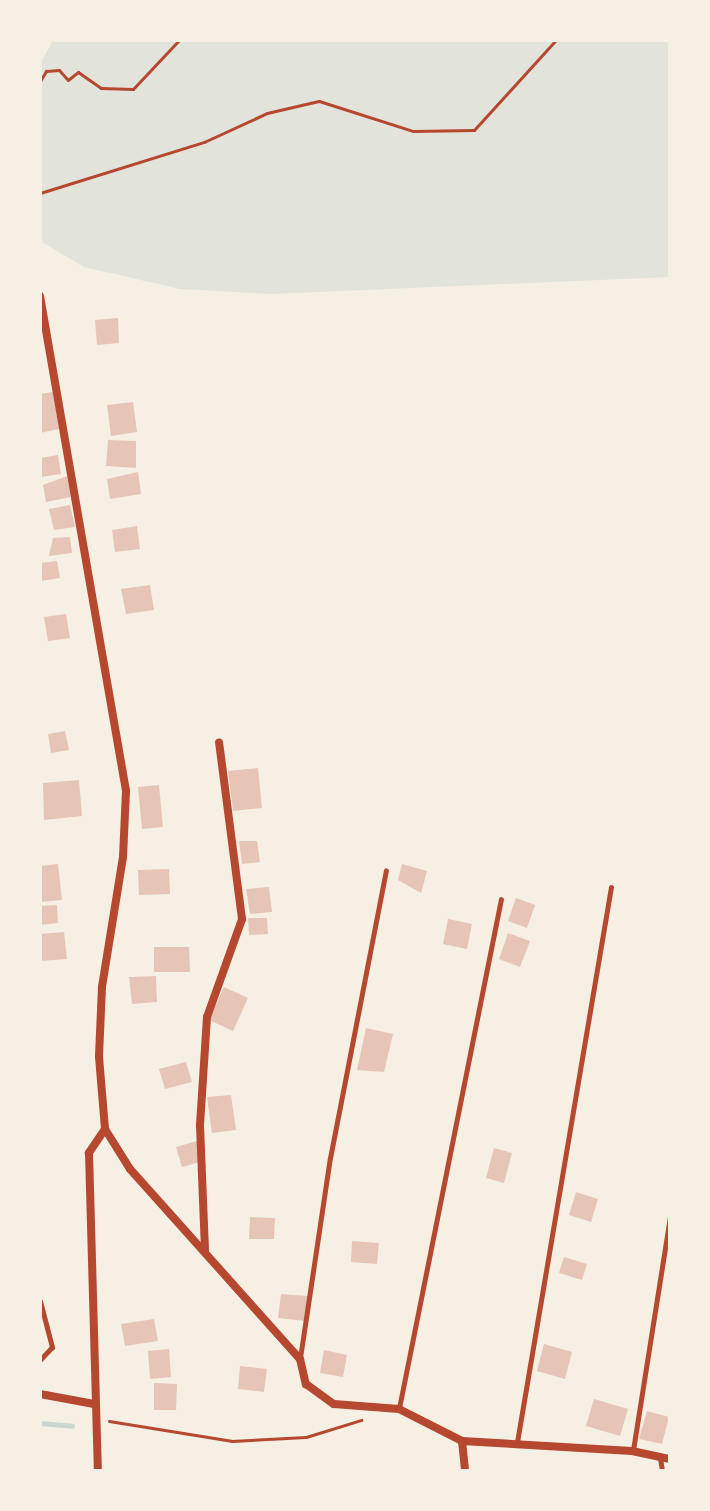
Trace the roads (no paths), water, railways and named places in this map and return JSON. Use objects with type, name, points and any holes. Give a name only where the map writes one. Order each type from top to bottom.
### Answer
[{"type":"street","points":[[40,296],[126,791],[123,857],[102,987],[99,1057],[105,1129],[130,1169],[300,1359],[306,1384],[334,1404],[399,1409],[462,1441],[632,1451],[665,1458]]},
{"type":"street","points":[[205,1251],[200,1125],[207,1017],[242,919],[219,742]]},
{"type":"street","points":[[98,1471],[94,1417],[89,1153],[105,1129]]},
{"type":"street","points":[[40,1394],[94,1404]]},
{"type":"street","points":[[462,1441],[465,1471]]},
{"type":"lane","points":[[300,1359],[330,1158],[386,870]]},
{"type":"lane","points":[[517,1442],[611,887]]},
{"type":"lane","points":[[399,1409],[501,899]]},
{"type":"lane","points":[[632,1451],[670,1216]]},
{"type":"lane","points":[[40,1301],[52,1347],[40,1360]]},
{"type":"lane","points":[[662,1471],[665,1458]]},
{"type":"waterway","points":[[40,1423],[72,1426]]}]
